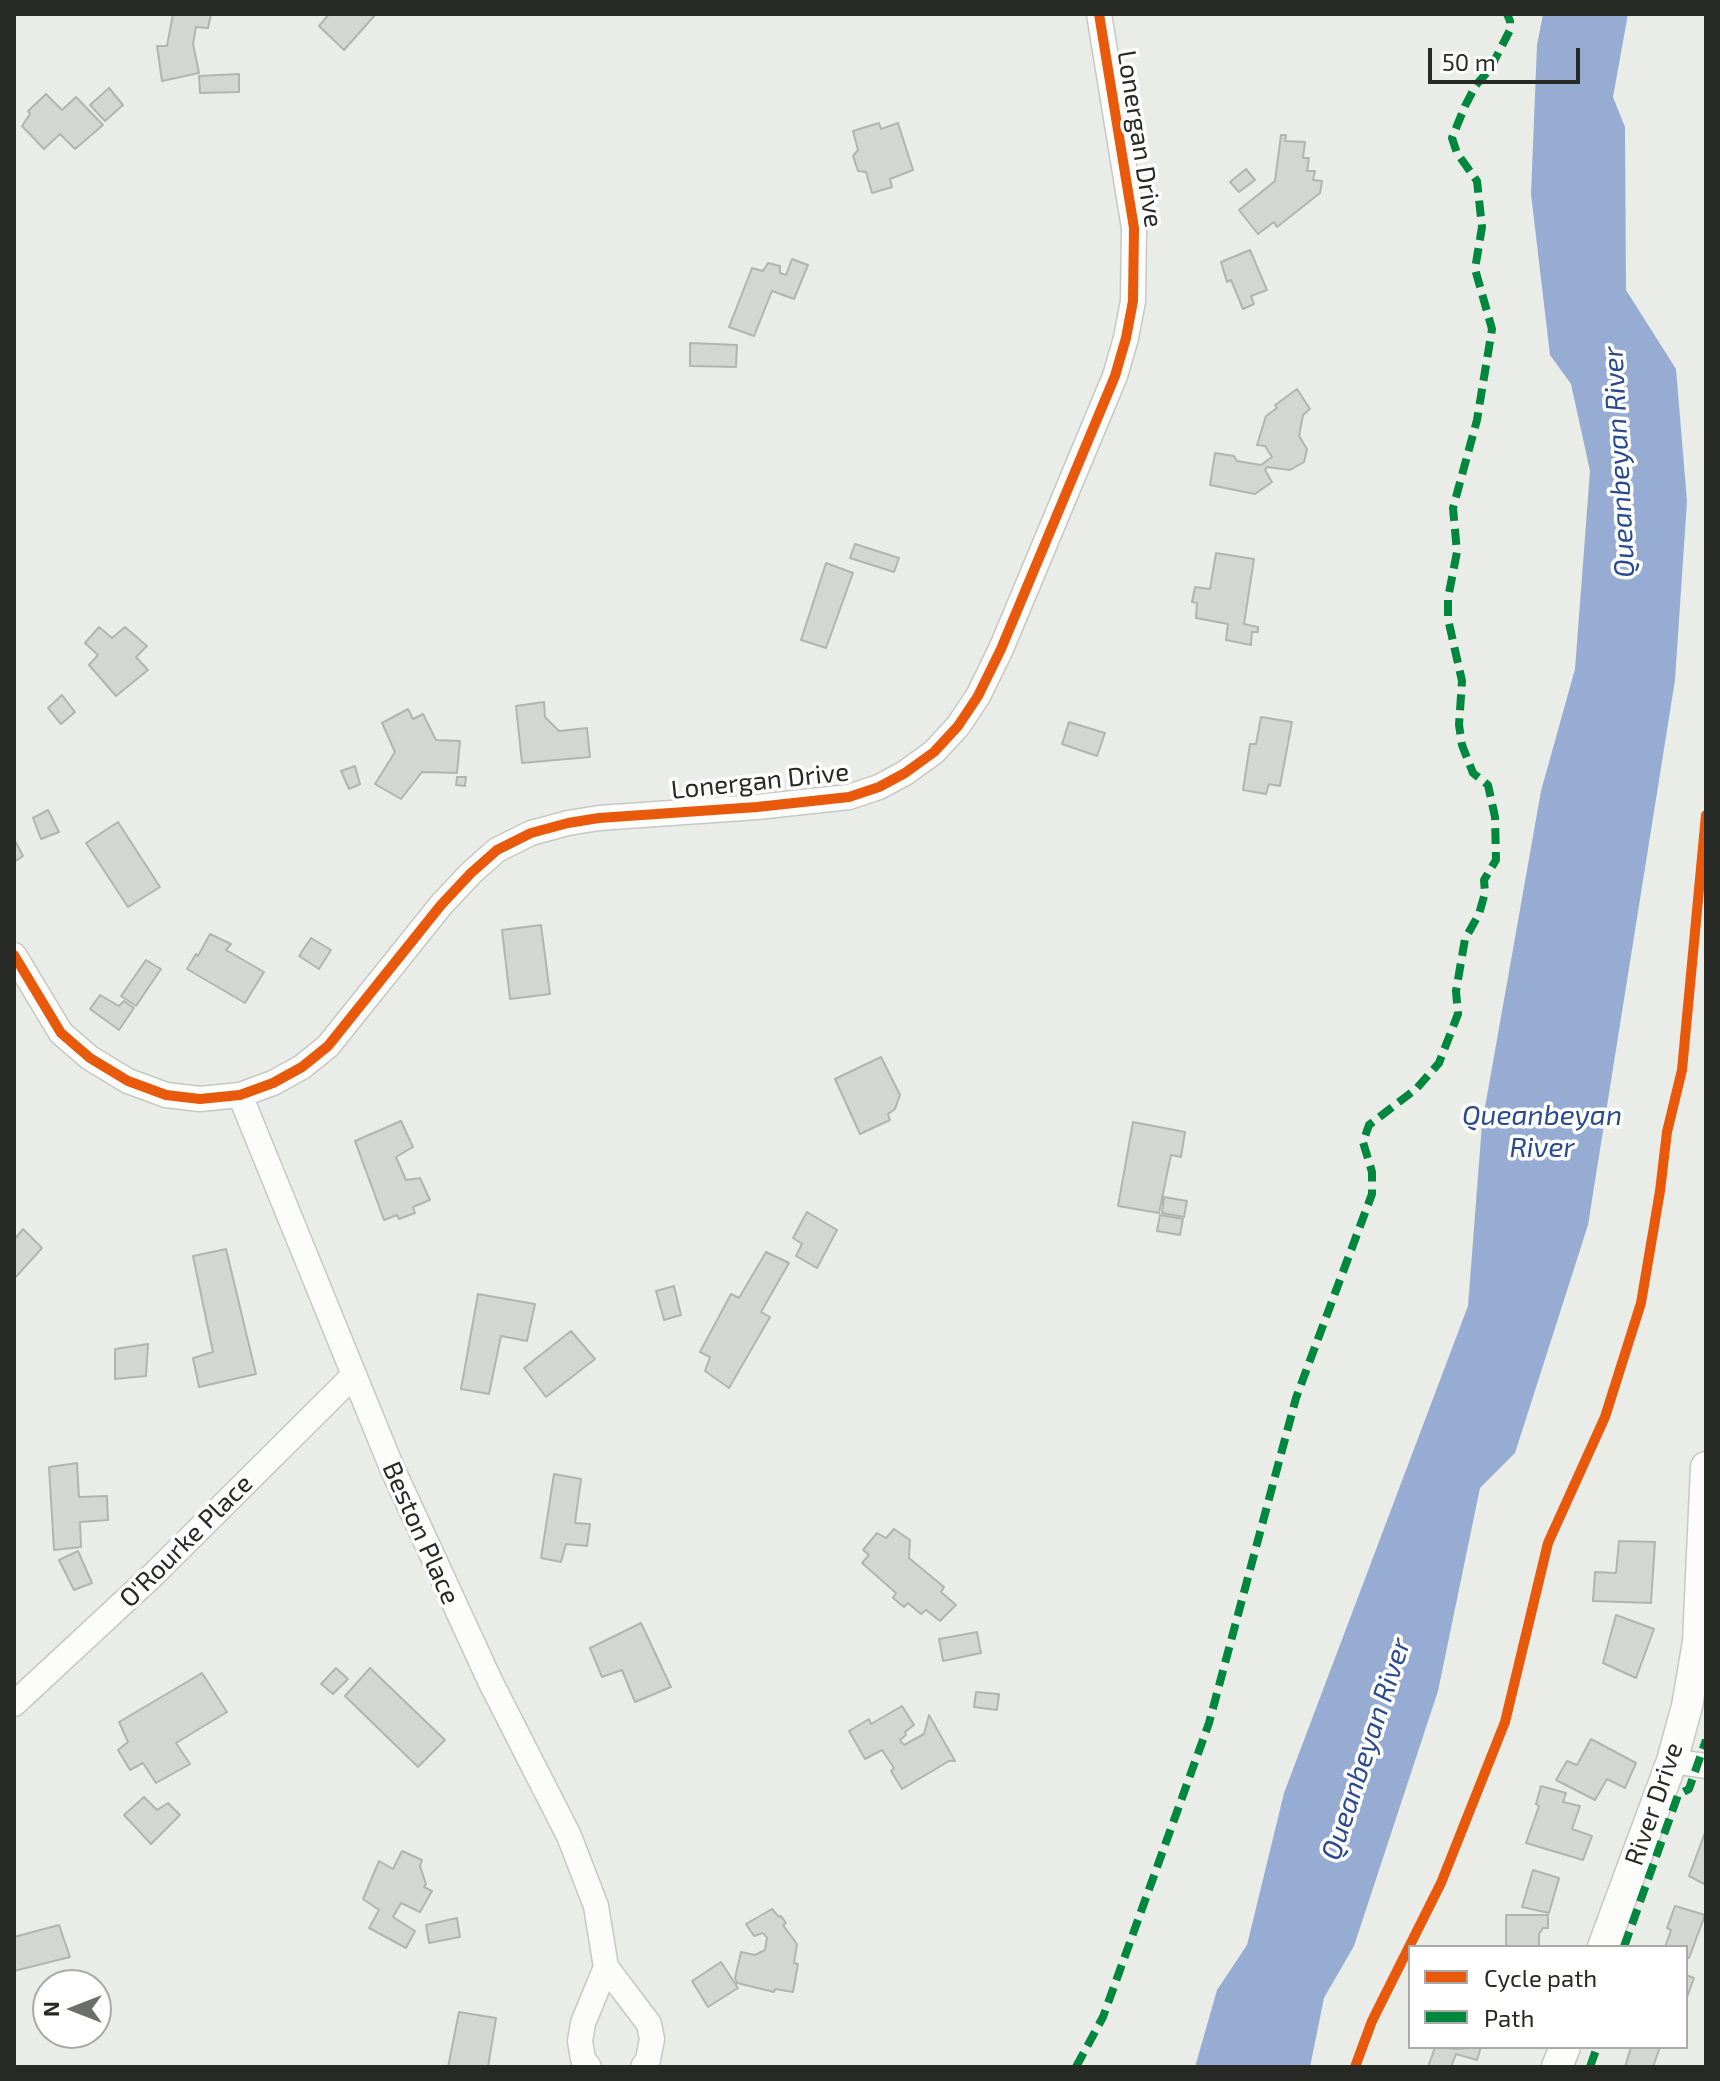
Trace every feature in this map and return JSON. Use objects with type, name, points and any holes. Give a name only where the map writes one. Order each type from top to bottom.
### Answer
[{"type":"street","name":"Lonergan Drive","points":[[14,955],[61,1033],[90,1058],[128,1081],[166,1095],[200,1099],[240,1095],[273,1083],[302,1067],[328,1046],[441,905],[497,850],[543,830],[599,818],[849,797],[879,787],[934,752],[958,726],[978,696],[1001,649],[1115,376],[1126,338],[1133,301],[1134,228],[1099,14]]},
{"type":"street","name":"Beston Place","points":[[240,1095],[392,1468],[491,1683],[569,1836],[596,1906],[606,1967],[649,2024],[652,2039],[648,2060],[643,2067]]},
{"type":"street","name":"O'Rourke Place","points":[[14,1704],[153,1575],[354,1375]]},
{"type":"street","name":"River Drive","points":[[1604,1945],[1672,1761],[1687,1706],[1698,1642],[1706,1467]]},
{"type":"street","points":[[1672,1761],[1706,1766]]},
{"type":"street","points":[[589,2067],[583,2059],[580,2041],[583,2023],[606,1967]]},
{"type":"water","name":"Queanbeyan River","points":[[1543,14],[1628,14],[1613,97],[1625,127],[1626,290],[1676,369],[1687,501],[1675,680],[1588,1225],[1515,1453],[1480,1488],[1438,1691],[1354,1946],[1324,1998],[1310,2067],[1195,2067],[1217,1990],[1247,1945],[1284,1793],[1468,1306],[1482,1124],[1541,791],[1575,669],[1590,471],[1571,384],[1550,355],[1531,194],[1537,45]]},
{"type":"building","points":[[173,14],[211,14],[208,28],[196,27],[193,44],[199,73],[162,81],[157,46],[167,46]]},
{"type":"building","points":[[329,14],[376,14],[344,50],[319,26]]},
{"type":"building","points":[[239,74],[239,92],[200,93],[199,76]]},
{"type":"building","points":[[109,88],[123,105],[105,121],[90,105]]},
{"type":"building","points":[[46,94],[62,110],[76,97],[103,125],[75,149],[60,134],[44,149],[22,126],[30,114],[28,111]]},
{"type":"building","points":[[879,123],[881,129],[898,123],[913,170],[890,179],[892,187],[872,193],[866,172],[858,171],[853,156],[858,150],[853,131]]},
{"type":"building","points":[[1281,135],[1286,135],[1285,141],[1305,142],[1303,158],[1309,158],[1307,171],[1315,171],[1313,180],[1322,181],[1320,193],[1277,227],[1274,222],[1258,234],[1239,210],[1275,181]]},
{"type":"building","points":[[1246,169],[1255,180],[1239,192],[1230,182]]},
{"type":"building","points":[[1250,250],[1267,290],[1251,296],[1254,304],[1243,309],[1231,280],[1227,282],[1221,262]]},
{"type":"building","points":[[792,259],[808,265],[794,299],[772,291],[754,336],[729,327],[752,268],[763,271],[768,263],[780,266],[780,273],[786,275]]},
{"type":"building","points":[[690,343],[737,345],[736,367],[690,366]]},
{"type":"building","points":[[1297,389],[1310,409],[1303,415],[1299,436],[1307,449],[1304,462],[1290,470],[1267,467],[1265,470],[1272,482],[1255,494],[1210,485],[1215,453],[1261,465],[1272,457],[1265,446],[1257,445],[1266,416]]},
{"type":"building","points":[[855,544],[899,558],[894,572],[850,558]]},
{"type":"building","points":[[1216,553],[1254,559],[1244,624],[1258,627],[1258,632],[1252,632],[1251,645],[1226,640],[1228,624],[1196,618],[1197,603],[1192,602],[1195,587],[1210,589]]},
{"type":"building","points":[[826,563],[853,573],[826,648],[801,640]]},
{"type":"building","points":[[99,627],[112,638],[125,627],[147,646],[136,657],[148,670],[116,696],[89,665],[98,655],[85,643]]},
{"type":"building","points":[[62,695],[75,712],[61,724],[48,708]]},
{"type":"building","points":[[544,702],[545,717],[559,731],[587,728],[590,757],[522,763],[516,706]]},
{"type":"building","points":[[408,709],[413,719],[423,714],[436,740],[460,741],[457,773],[422,772],[401,799],[375,784],[395,752],[382,723]]},
{"type":"building","points":[[1261,717],[1292,722],[1280,786],[1269,784],[1266,794],[1243,790],[1250,744],[1256,744]]},
{"type":"building","points":[[1069,722],[1105,733],[1097,756],[1062,744]]},
{"type":"building","points":[[355,766],[360,784],[349,789],[341,771]]},
{"type":"building","points":[[457,777],[466,777],[465,786],[456,785]]},
{"type":"building","points":[[48,810],[59,832],[41,839],[33,818]]},
{"type":"building","points":[[118,822],[160,887],[128,907],[86,843]]},
{"type":"building","points":[[14,839],[23,856],[14,862]]},
{"type":"building","points":[[541,925],[550,994],[510,999],[502,930]]},
{"type":"building","points":[[210,934],[231,944],[226,950],[264,972],[245,1003],[187,969]]},
{"type":"building","points":[[311,938],[331,950],[319,969],[299,956]]},
{"type":"building","points":[[146,960],[161,969],[136,1006],[121,996]]},
{"type":"building","points":[[100,995],[119,1006],[124,1001],[134,1008],[119,1030],[90,1009]]},
{"type":"building","points":[[881,1057],[900,1095],[895,1109],[888,1114],[890,1120],[860,1134],[835,1079]]},
{"type":"building","points":[[401,1121],[413,1147],[396,1157],[406,1180],[420,1178],[430,1200],[413,1207],[415,1213],[384,1220],[355,1141]]},
{"type":"building","points":[[1133,1122],[1185,1132],[1181,1157],[1171,1155],[1159,1213],[1118,1206]]},
{"type":"building","points":[[1164,1197],[1187,1201],[1184,1217],[1162,1213]]},
{"type":"building","points":[[807,1212],[837,1230],[817,1268],[796,1256],[802,1244],[793,1238]]},
{"type":"building","points":[[1160,1215],[1183,1219],[1180,1235],[1157,1231]]},
{"type":"building","points":[[23,1229],[42,1248],[14,1279],[14,1240]]},
{"type":"building","points":[[226,1249],[256,1374],[199,1387],[193,1358],[213,1352],[193,1256]]},
{"type":"building","points":[[766,1252],[789,1263],[761,1312],[770,1317],[729,1388],[705,1371],[710,1357],[700,1352],[731,1294],[739,1298]]},
{"type":"building","points":[[674,1286],[681,1315],[664,1320],[656,1291]]},
{"type":"building","points":[[478,1294],[535,1304],[527,1341],[501,1336],[489,1394],[461,1389]]},
{"type":"building","points":[[571,1331],[595,1359],[546,1397],[524,1368]]},
{"type":"building","points":[[148,1344],[146,1376],[115,1379],[115,1349]]},
{"type":"building","points":[[77,1463],[79,1497],[107,1496],[108,1520],[80,1522],[81,1547],[54,1550],[49,1467]]},
{"type":"building","points":[[554,1474],[581,1479],[575,1523],[590,1524],[587,1546],[566,1544],[561,1562],[541,1558]]},
{"type":"building","points":[[894,1529],[910,1540],[909,1558],[944,1587],[941,1592],[956,1605],[940,1621],[926,1610],[921,1614],[908,1603],[904,1607],[893,1598],[896,1593],[862,1563],[869,1555],[863,1550],[877,1533],[886,1538]]},
{"type":"building","points":[[1619,1541],[1655,1542],[1651,1603],[1593,1601],[1595,1572],[1616,1573]]},
{"type":"building","points":[[78,1551],[92,1583],[74,1590],[59,1560]]},
{"type":"building","points":[[1616,1615],[1654,1629],[1636,1678],[1603,1663]]},
{"type":"building","points":[[641,1623],[671,1687],[635,1702],[622,1670],[602,1677],[590,1648]]},
{"type":"building","points":[[977,1632],[981,1653],[943,1661],[939,1639]]},
{"type":"building","points":[[336,1668],[348,1679],[333,1694],[321,1684]]},
{"type":"building","points":[[370,1668],[445,1740],[418,1767],[345,1696]]},
{"type":"building","points":[[202,1673],[227,1712],[176,1743],[190,1764],[156,1783],[143,1763],[130,1770],[118,1750],[128,1742],[119,1722]]},
{"type":"building","points":[[976,1692],[999,1694],[997,1710],[974,1707]]},
{"type":"building","points":[[902,1706],[914,1725],[900,1740],[904,1745],[924,1734],[929,1715],[955,1761],[949,1761],[902,1789],[891,1771],[894,1768],[882,1750],[865,1759],[849,1731],[869,1719],[871,1724]]},
{"type":"building","points":[[1591,1739],[1636,1763],[1625,1788],[1607,1779],[1595,1800],[1556,1780],[1567,1761],[1577,1765]]},
{"type":"building","points":[[1541,1786],[1566,1793],[1563,1802],[1580,1806],[1572,1829],[1592,1836],[1583,1860],[1526,1843],[1539,1806],[1536,1804]]},
{"type":"building","points":[[144,1797],[157,1810],[168,1803],[180,1815],[151,1844],[124,1815]]},
{"type":"building","points":[[1706,1830],[1706,1885],[1689,1876]]},
{"type":"building","points":[[402,1851],[422,1860],[420,1866],[426,1884],[424,1887],[432,1891],[420,1912],[401,1903],[393,1917],[415,1931],[406,1948],[369,1928],[379,1910],[363,1899],[379,1861],[393,1869]]},
{"type":"building","points":[[1533,1870],[1559,1878],[1549,1913],[1522,1907]]},
{"type":"building","points":[[1675,1906],[1705,1915],[1689,1958],[1688,1945],[1666,1945],[1671,1930],[1667,1928]]},
{"type":"building","points":[[772,1909],[786,1923],[783,1925],[797,1944],[794,1963],[798,1964],[793,1992],[775,1989],[774,1992],[737,1983],[735,1978],[741,1952],[755,1955],[765,1950],[767,1938],[763,1933],[754,1936],[746,1924]]},
{"type":"building","points":[[1506,1915],[1548,1915],[1548,1928],[1543,1928],[1539,1934],[1539,1945],[1506,1945]]},
{"type":"building","points":[[457,1918],[460,1937],[429,1943],[426,1925]]},
{"type":"building","points":[[59,1925],[70,1957],[14,1971],[14,1937]]},
{"type":"building","points":[[721,1962],[738,1988],[708,2007],[692,1981]]},
{"type":"building","points":[[1688,1976],[1694,1978],[1688,1994]]},
{"type":"building","points":[[459,2012],[496,2018],[488,2067],[448,2067]]},
{"type":"building","points":[[1434,2049],[1480,2049],[1477,2060],[1456,2054],[1451,2067],[1428,2067]]},
{"type":"building","points":[[1630,2049],[1659,2049],[1653,2067],[1625,2067]]},
{"type":"marked path","points":[[1076,2067],[1103,2017],[1209,1723],[1296,1398],[1372,1194],[1372,1172],[1363,1142],[1369,1125],[1416,1089],[1439,1063],[1458,1014],[1456,991],[1465,939],[1479,914],[1485,893],[1484,880],[1496,860],[1495,817],[1488,785],[1473,773],[1462,745],[1459,725],[1462,681],[1448,619],[1448,598],[1457,552],[1453,508],[1477,420],[1492,329],[1475,269],[1482,227],[1477,181],[1457,153],[1452,138],[1476,85],[1490,69],[1510,30],[1507,14]]},
{"type":"marked path","points":[[1625,1945],[1678,1795],[1689,1789],[1706,1740]]},
{"type":"marked path","points":[[1590,2067],[1596,2049]]},
{"type":"cycle path","points":[[14,955],[61,1033],[90,1058],[128,1081],[166,1095],[200,1099],[240,1095],[273,1083],[302,1067],[328,1046],[441,905],[471,873],[497,850],[531,833],[599,818],[849,797],[879,787],[934,752],[958,726],[978,696],[1001,649],[1115,376],[1126,338],[1133,301],[1134,228],[1099,14]]},
{"type":"cycle path","points":[[1410,1945],[1441,1883],[1505,1722],[1548,1543],[1605,1417],[1641,1303],[1667,1132],[1682,1070],[1706,815]]},
{"type":"cycle path","points":[[1355,2067],[1372,2021],[1408,1949]]}]
